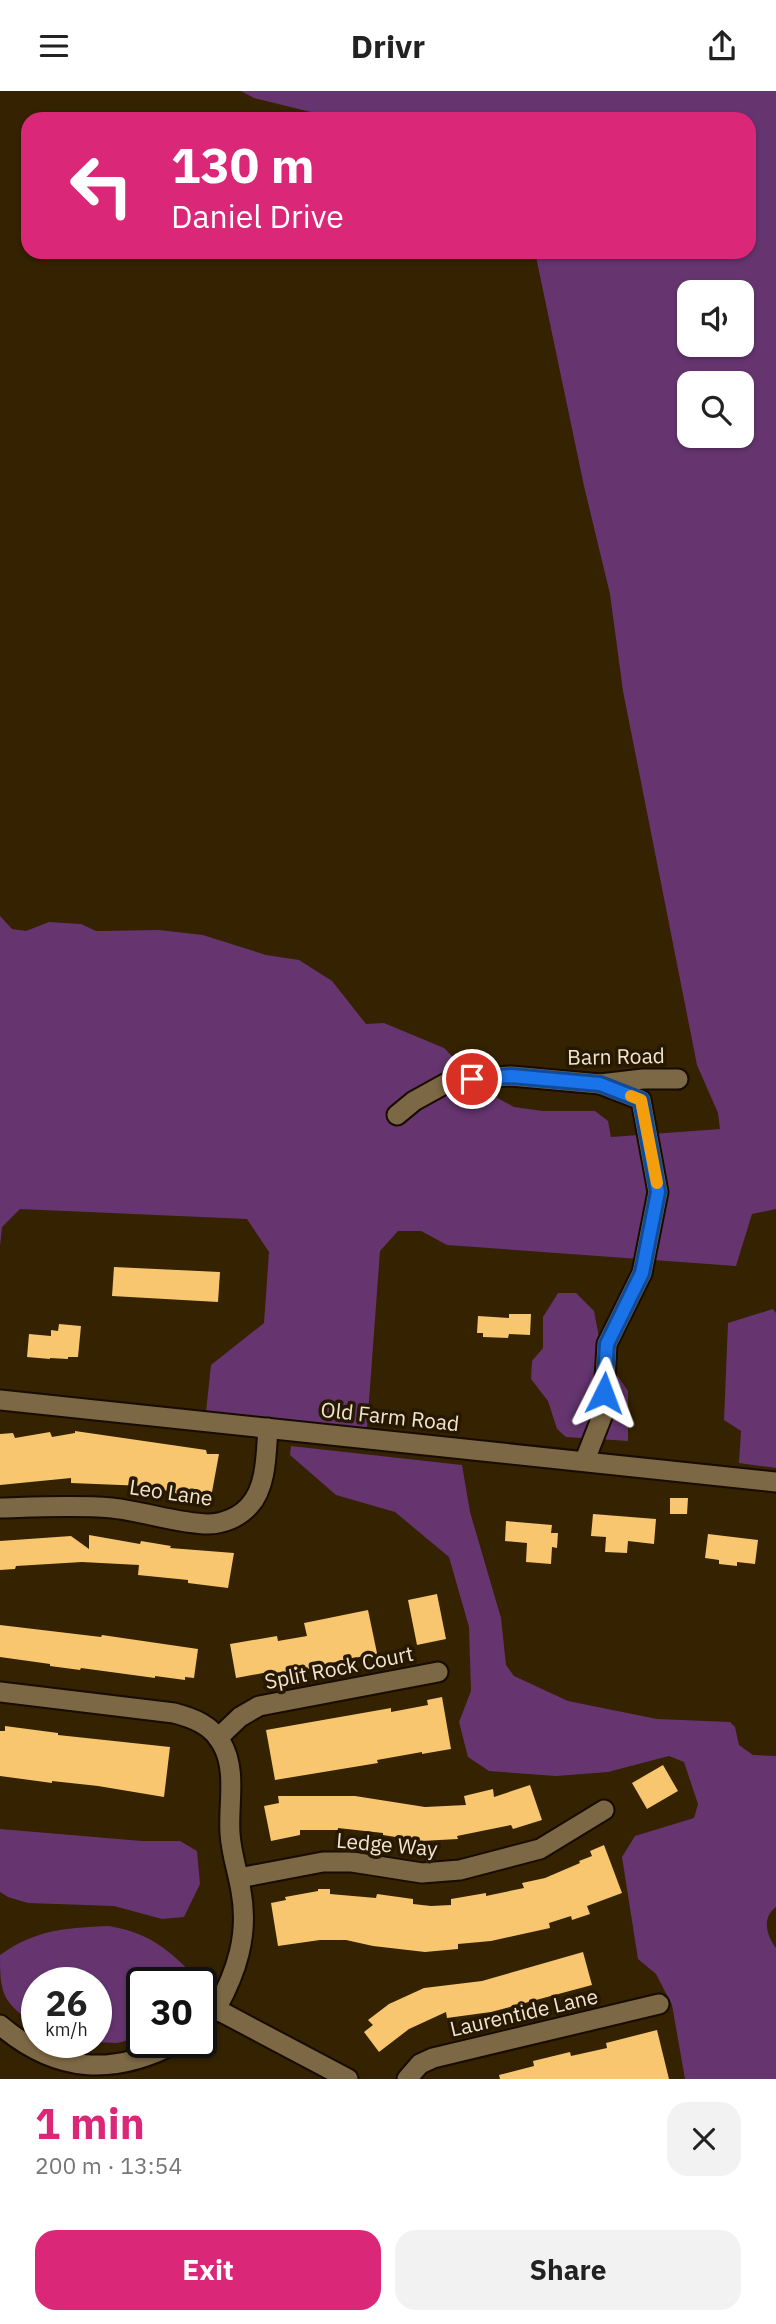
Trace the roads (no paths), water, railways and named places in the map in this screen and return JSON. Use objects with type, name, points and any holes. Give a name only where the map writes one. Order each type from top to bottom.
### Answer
[{"type":"street","name":"Barn Road","points":[[397,1115],[414,1101],[452,1080],[511,1076],[600,1084],[643,1079],[678,1079]]},
{"type":"street","points":[[585,1460],[603,1414],[607,1344],[642,1273],[658,1192],[641,1100],[600,1084]]},
{"type":"street","name":"Old Farm Road","points":[[0,1400],[776,1482]]},
{"type":"street","name":"Leo Lane","points":[[0,1508],[88,1506],[206,1524],[229,1520],[250,1506],[256,1497],[262,1475],[268,1428]]},
{"type":"street","name":"Split Rock Court","points":[[218,1738],[240,1717],[259,1706],[438,1672]]},
{"type":"street","points":[[0,1692],[174,1713],[200,1722],[218,1738],[228,1761],[230,1837],[239,1878],[243,1915],[242,1945],[233,1976],[217,2007]]},
{"type":"street","name":"Ledge Way","points":[[239,1878],[323,1862],[352,1862],[422,1873],[460,1870],[540,1849],[604,1810]]},
{"type":"street","name":"Laurentide Lane","points":[[407,2079],[420,2064],[433,2058],[659,2004]]},
{"type":"street","points":[[217,2010],[348,2079]]},
{"type":"street","points":[[0,2025],[14,2038],[45,2056],[101,2072],[142,2058]]}]
